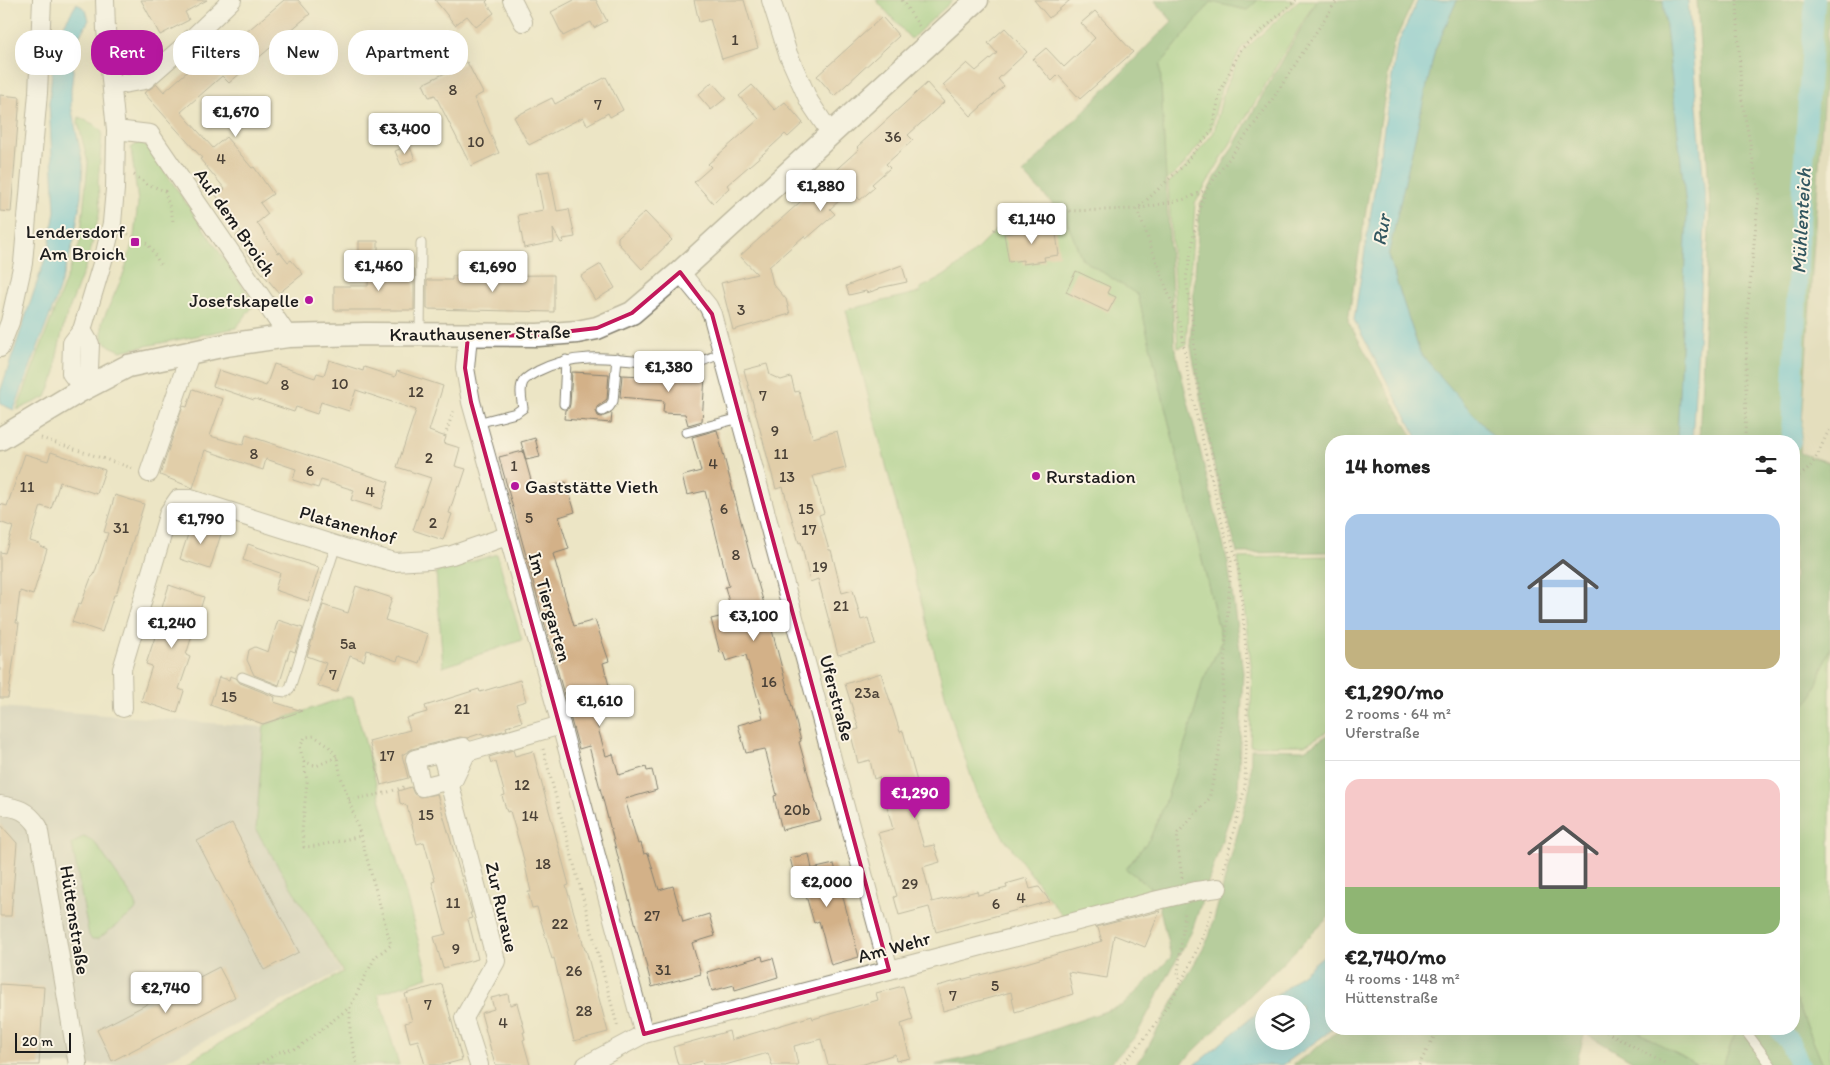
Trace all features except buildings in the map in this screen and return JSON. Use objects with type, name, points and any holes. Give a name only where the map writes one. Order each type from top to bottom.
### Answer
[{"type":"street","points":[[0,348],[10,322],[23,263],[38,93],[42,0]]},
{"type":"street","points":[[83,389],[71,372],[72,343],[82,330],[104,257],[111,227],[115,189],[116,130],[105,0]]},
{"type":"street","points":[[112,86],[144,80],[185,45],[232,0]]},
{"type":"street","points":[[512,0],[523,22]]},
{"type":"street","points":[[771,0],[788,54],[809,101],[831,134]]},
{"type":"street","name":"Krauthausener Straße","points":[[8,434],[83,389],[128,366],[191,351],[288,336],[365,334],[468,336],[538,335],[576,332],[597,328],[632,313],[680,272],[977,0]]},
{"type":"street","name":"Auf dem Broich","points":[[116,130],[150,134],[288,336]]},
{"type":"street","name":"Uferstraße","points":[[680,272],[708,306],[712,314],[889,970]]},
{"type":"street","name":"Im Tiergarten","points":[[468,336],[465,368],[470,402],[561,725],[644,1034]]},
{"type":"street","points":[[150,473],[191,351]]},
{"type":"street","name":"Platanenhof","points":[[123,708],[122,669],[169,512],[178,499],[191,499],[394,562],[430,560],[452,555],[507,536]]},
{"type":"street","name":"Zur Ruraue","points":[[479,1065],[464,1018],[496,961],[443,759],[561,725]]},
{"type":"street","name":"Zur Ruraue","points":[[449,780],[422,787],[415,759],[463,747],[464,753]]},
{"type":"street","name":"Hüttenstraße","points":[[0,805],[18,808],[31,816],[38,826],[78,1065]]},
{"type":"street","name":"Am Wehr","points":[[586,1065],[644,1034],[1184,894],[1218,888]]},
{"type":"lane","points":[[420,335],[421,243]]},
{"type":"lane","name":"Krauthausener Straße","points":[[477,423],[516,413],[523,408],[521,386],[524,380],[553,364],[566,360],[616,358],[686,364],[701,362],[722,353]]},
{"type":"lane","points":[[602,411],[609,407],[613,401],[616,358]]},
{"type":"lane","points":[[564,404],[566,360]]},
{"type":"lane","points":[[686,432],[740,418]]},
{"type":"lane","points":[[242,678],[278,691],[286,692],[290,688],[336,545]]},
{"type":"lane","points":[[1748,1035],[1771,1065]]},
{"type":"path","points":[[902,0],[911,16],[932,42]]},
{"type":"path","points":[[1137,209],[1183,166],[1207,138],[1212,130],[1221,89],[1241,49],[1296,0]]},
{"type":"path","points":[[1121,1065],[1138,1048],[1180,985],[1202,938],[1218,888],[1245,787],[1248,671],[1239,572],[1212,455],[1196,374],[1193,324],[1186,278],[1198,214],[1206,190],[1272,100],[1337,0]]},
{"type":"path","points":[[1737,0],[1741,94],[1759,193],[1747,315],[1745,435]]},
{"type":"path","points":[[134,175],[148,184],[165,191],[173,192],[185,187]]},
{"type":"path","points":[[994,230],[1015,216],[1031,212],[1137,209],[1186,199],[1206,190]]},
{"type":"path","points":[[165,191],[167,202],[172,211],[173,222]]},
{"type":"path","points":[[1137,209],[1181,327],[1190,387],[1231,562],[1219,752],[1209,799],[1184,825],[1178,833],[1177,841],[1185,915],[1178,973],[1180,985]]},
{"type":"path","points":[[111,227],[148,244],[162,267]]},
{"type":"path","points":[[1800,475],[1805,473],[1812,464],[1830,429]]},
{"type":"path","points":[[8,434],[150,473]]},
{"type":"path","points":[[538,731],[622,1045]]},
{"type":"path","points":[[258,1065],[279,1052],[298,1048],[350,1007],[375,957],[391,945],[360,836],[340,777],[337,757],[327,744],[314,736],[305,737],[300,747],[307,782],[302,831],[304,847],[317,846],[360,836]]},
{"type":"path","points":[[303,761],[316,766],[337,757]]},
{"type":"path","points":[[349,800],[385,793]]},
{"type":"path","points":[[350,1007],[350,1034],[357,1065]]},
{"type":"path","points":[[1419,1065],[1435,1035]]},
{"type":"path","points":[[1613,1035],[1666,1065]]},
{"type":"highlighted area","points":[[680,272],[712,314],[889,970],[644,1034],[471,402],[465,368],[468,336],[538,335],[597,328],[632,313]]},
{"type":"shaded area","points":[[1830,18],[1830,463],[1800,453],[1815,204]]},
{"type":"shaded area","points":[[0,707],[265,727],[256,830],[341,971],[157,1065],[0,1065]]},
{"type":"green space","points":[[876,0],[953,0],[911,39]]},
{"type":"green space","points":[[1156,0],[1258,0],[1247,10],[1211,2],[1160,65],[1175,349],[1228,563],[1243,672],[1238,792],[1192,931],[1136,1036],[1109,1065],[935,1065],[983,1054],[1123,1005],[1171,957],[1156,892],[1126,869],[1150,838],[1164,806],[1189,732],[1203,680],[1222,642],[1138,295],[1082,259],[1065,217],[1023,173],[1172,21]]},
{"type":"green space","points":[[1258,0],[1295,0],[1241,49],[1221,89],[1211,130],[1183,166],[1166,182],[1160,65],[1211,2],[1247,10]]},
{"type":"green space","points":[[1299,0],[1316,0],[1195,203],[1186,345],[1178,348],[1168,183],[1185,168],[1214,132],[1224,90],[1243,51]]},
{"type":"green space","points":[[1317,0],[1414,0],[1393,45],[1348,321],[1412,435],[1325,435],[1325,552],[1237,553],[1212,458],[1190,342],[1200,204]]},
{"type":"green space","points":[[1457,0],[1663,0],[1687,215],[1677,435],[1492,435],[1420,353],[1388,256],[1435,50]]},
{"type":"green space","points":[[1697,0],[1830,0],[1800,453],[1800,435],[1699,435],[1710,206]]},
{"type":"green space","points":[[79,117],[95,125],[102,132],[98,184],[100,210],[89,257],[65,320],[57,355],[56,372],[46,397],[17,410],[80,242],[88,163],[78,122]]},
{"type":"green space","points":[[141,141],[151,151],[250,297],[253,306],[236,328],[121,351],[110,346],[102,339],[102,322],[124,273],[134,237],[138,202],[131,148]]},
{"type":"green space","name":"Rurstadion","points":[[1065,217],[1082,259],[1138,295],[1222,642],[1203,680],[1189,732],[1164,806],[1150,838],[1126,869],[1156,892],[1063,917],[1002,835],[978,797],[951,717],[846,310],[920,292],[920,288],[942,277],[961,263],[996,230],[998,231],[1016,221]]},
{"type":"green space","points":[[1800,453],[1830,463],[1830,647],[1812,697],[1800,710]]},
{"type":"green space","points":[[497,554],[522,640],[443,667],[436,572]]},
{"type":"green space","points":[[1325,556],[1325,733],[1305,745],[1250,746],[1252,672],[1238,558]]},
{"type":"green space","points":[[1830,647],[1830,1065],[1823,1065],[1800,1009],[1800,710],[1812,697]]},
{"type":"green space","points":[[345,697],[353,697],[428,977],[378,994],[399,1065],[182,1065],[343,972],[256,830],[264,725]]},
{"type":"green space","points":[[1325,737],[1325,921],[1180,1065],[1134,1065],[1144,1054],[1209,937],[1250,787],[1251,749],[1304,750]]},
{"type":"green space","points":[[84,836],[93,841],[98,847],[135,901],[137,907],[134,912],[98,939],[92,939],[89,936],[72,844]]},
{"type":"green space","points":[[1800,1009],[1823,1065],[1723,1065],[1735,1035],[1800,1035]]},
{"type":"green space","points":[[1333,1035],[1584,1035],[1576,1065],[1293,1065]]},
{"type":"green space","points":[[1588,1035],[1644,1035],[1697,1065],[1639,1065]]},
{"type":"green space","points":[[1644,1035],[1735,1035],[1723,1065],[1697,1065]]},
{"type":"water","name":"Rur","points":[[1418,0],[1457,0],[1435,50],[1388,256],[1420,353],[1492,435],[1416,435],[1354,320],[1397,45]]},
{"type":"water","points":[[1663,0],[1688,0],[1706,211],[1692,435],[1677,435],[1687,215]]},
{"type":"water","points":[[77,3],[86,10],[89,20],[81,33],[81,30],[61,30]]},
{"type":"water","points":[[52,75],[73,75],[71,106],[83,164],[81,197],[74,241],[55,302],[14,410],[0,404],[0,392],[49,247],[55,211],[49,103]]},
{"type":"water","points":[[1325,954],[1325,1035],[1310,1046],[1310,995],[1277,995]]},
{"type":"water","points":[[1255,1015],[1255,1050],[1304,1050],[1283,1065],[1195,1065]]},
{"type":"waterway","name":"Mühlenteich","points":[[1791,435],[1799,232],[1815,0]]},
{"type":"waterway","name":"Mühlenteich","points":[[1784,1035],[1789,1041],[1800,1065]]},
{"type":"place","name":"Lendersdorf Am Broich","points":[[135,242]]},
{"type":"place","name":"Josefskapelle","points":[[309,300]]},
{"type":"place","name":"Rurstadion","points":[[1036,476]]},
{"type":"place","name":"Gaststätte Vieth","points":[[515,486]]}]
